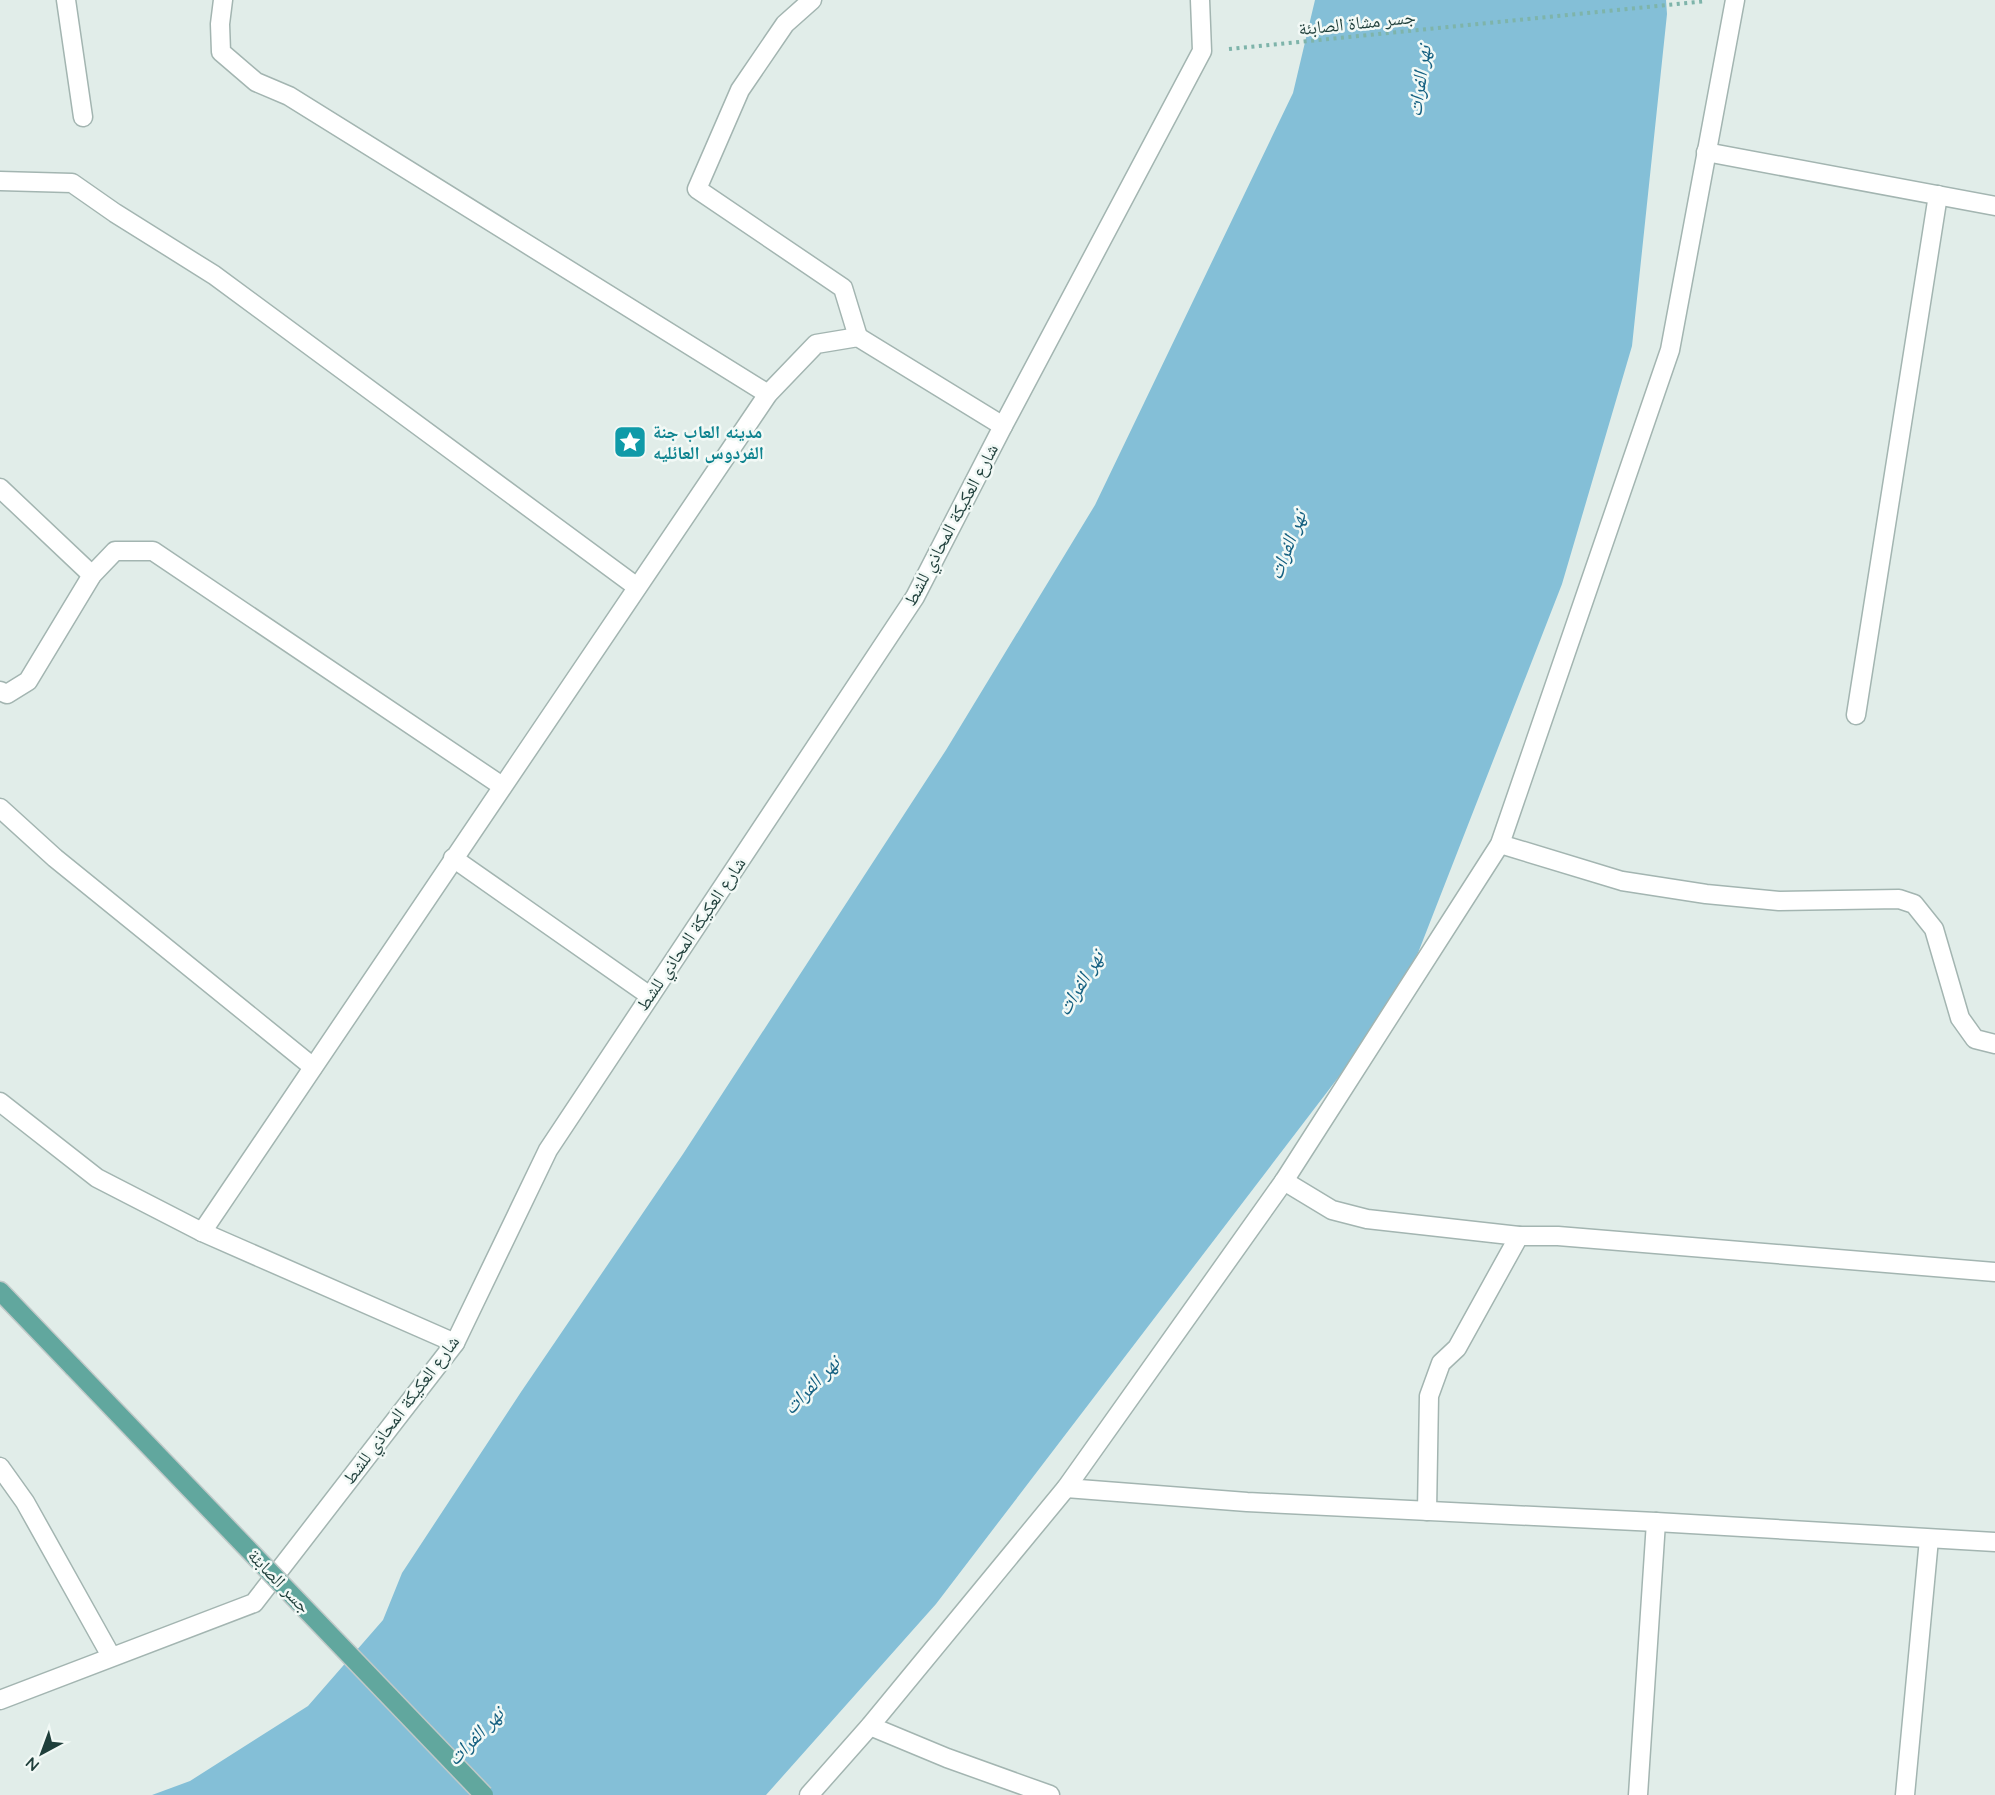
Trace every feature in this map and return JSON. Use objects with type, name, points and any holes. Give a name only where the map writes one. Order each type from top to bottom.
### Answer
[{"type":"main road","name":"جسر الصابئة","points":[[0,1291],[484,1795]]},
{"type":"street","points":[[66,0],[83,117]]},
{"type":"street","points":[[224,0],[220,24],[221,52],[256,82],[289,96],[768,394]]},
{"type":"street","points":[[812,0],[785,24],[740,90],[697,189],[843,288],[858,337]]},
{"type":"street","points":[[1200,0],[1202,51]]},
{"type":"street","points":[[809,1795],[870,1726],[1066,1488],[1284,1181],[1500,844],[1670,350],[1735,0]]},
{"type":"street","name":"شارع العكيكة المحاذي للشط","points":[[0,1700],[254,1603],[454,1343],[548,1150],[915,597],[1202,51]]},
{"type":"street","points":[[1706,152],[1995,206]]},
{"type":"street","points":[[0,181],[72,183],[214,275],[637,587]]},
{"type":"street","points":[[1856,715],[1938,195]]},
{"type":"street","points":[[202,1233],[768,394],[816,344],[858,337],[1003,426]]},
{"type":"street","points":[[0,488],[92,575]]},
{"type":"street","points":[[0,691],[7,694],[28,681],[92,575],[115,551],[153,551],[502,786]]},
{"type":"street","points":[[0,808],[55,858],[313,1067]]},
{"type":"street","points":[[1500,844],[1622,881],[1706,894],[1779,901],[1899,899],[1914,904],[1935,929],[1959,1018],[1974,1039],[1995,1044]]},
{"type":"street","points":[[453,858],[650,996]]},
{"type":"street","points":[[0,1102],[97,1178],[202,1233],[454,1343]]},
{"type":"street","points":[[1284,1181],[1332,1210],[1367,1219],[1519,1236],[1558,1236],[1995,1272]]},
{"type":"street","points":[[1427,1511],[1429,1396],[1434,1380],[1441,1364],[1457,1348],[1519,1236]]},
{"type":"street","points":[[0,1467],[25,1503],[111,1656]]},
{"type":"street","points":[[1066,1488],[1247,1502],[1656,1522],[1995,1542]]},
{"type":"street","points":[[1638,1795],[1656,1522]]},
{"type":"street","points":[[1905,1795],[1929,1539]]},
{"type":"street","points":[[870,1726],[947,1758],[1050,1795]]},
{"type":"path","name":"جسر مشاة الصابئة","points":[[1202,51],[1715,0]]},
{"type":"water","name":"نهر الفرات","points":[[1315,0],[1666,0],[1667,14],[1632,346],[1562,584],[1402,994],[936,1604],[766,1795],[152,1795],[190,1781],[308,1706],[383,1620],[402,1573],[521,1392],[683,1154],[946,750],[1095,505],[1293,93]]},
{"type":"place","name":"مدينه العاب جنة الفردوس العائليه","points":[[630,442]]}]
